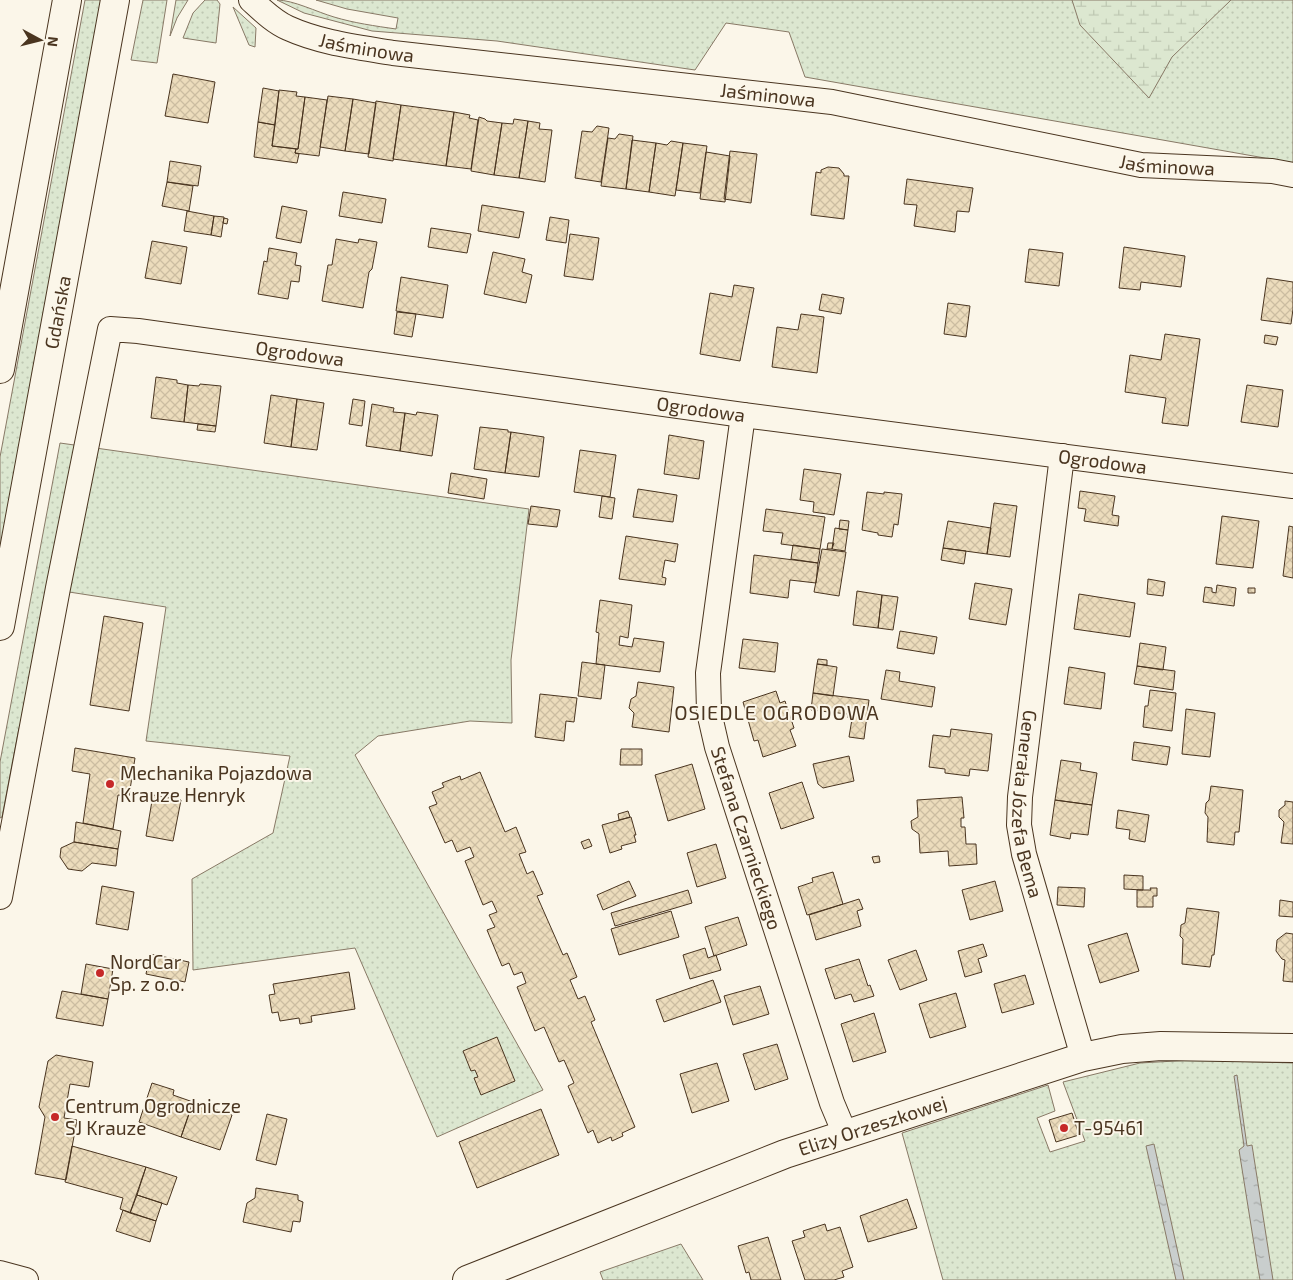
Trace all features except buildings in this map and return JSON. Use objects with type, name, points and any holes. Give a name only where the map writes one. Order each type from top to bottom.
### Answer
[{"type":"main road","points":[[0,369],[46,119],[65,0]]},
{"type":"main road","name":"Gdańska","points":[[0,626],[115,0]]},
{"type":"main road","name":"Elizy Orzeszkowej","points":[[467,1280],[785,1154],[1083,1057],[1122,1049],[1161,1046],[1293,1048]]},
{"type":"street","name":"Jaśminowa","points":[[251,0],[266,14],[287,28],[345,45],[393,53],[832,102],[1141,165],[1272,170],[1293,175]]},
{"type":"street","name":"Ogrodowa","points":[[0,897],[58,588],[110,329],[138,331],[743,415],[1293,486]]},
{"type":"street","name":"Stefana Czarnieckiego","points":[[743,415],[708,673],[709,712],[717,747],[832,1104],[845,1134]]},
{"type":"street","name":"Generała Józefa Bema","points":[[1062,456],[1020,797],[1019,825],[1024,854],[1083,1057]]},
{"type":"street","points":[[0,1273],[26,1280]]},
{"type":"green space","points":[[85,0],[103,0],[0,559],[0,457]]},
{"type":"green space","points":[[143,0],[167,0],[157,63],[131,60]]},
{"type":"green space","points":[[176,0],[188,0],[177,18],[170,36]]},
{"type":"green space","points":[[205,0],[217,0],[220,4],[216,43],[183,38],[193,13]]},
{"type":"green space","points":[[277,0],[298,4],[349,21],[396,29],[398,18],[347,9],[316,0],[1293,0],[1293,163],[805,77],[789,32],[726,23],[695,70],[497,41],[372,31],[304,13]]},
{"type":"green space","points":[[1072,0],[1231,0],[1172,57],[1149,98],[1080,25]]},
{"type":"green space","points":[[233,7],[256,28],[255,47],[249,45]]},
{"type":"green space","points":[[60,443],[529,509],[511,660],[512,723],[470,721],[378,736],[355,755],[543,1090],[437,1137],[355,948],[193,970],[192,879],[273,833],[290,756],[146,741],[166,607],[69,592],[24,725],[19,728],[2,817],[0,818],[0,762]]},
{"type":"green space","points":[[1193,1060],[1293,1063],[1293,1280],[943,1280],[902,1133],[1048,1085],[1055,1111],[1037,1118],[1050,1152],[1085,1141],[1063,1082],[1140,1063]]},
{"type":"green space","points":[[681,1244],[703,1280],[603,1280],[600,1272]]},
{"type":"water","points":[[1237,1075],[1247,1146],[1252,1145],[1273,1280],[1260,1280],[1257,1263],[1239,1150],[1244,1146],[1234,1076]]},
{"type":"water","points":[[1154,1144],[1184,1280],[1176,1280],[1146,1146]]},
{"type":"place","name":"Mechanika Pojazdowa Krauze Henryk","points":[[110,784]]},
{"type":"place","name":"NordCar Sp. z o.o.","points":[[100,973]]},
{"type":"place","name":"Centrum Ogrodnicze SJ Krauze","points":[[55,1117]]},
{"type":"place","name":"T-95461","points":[[1064,1128]]},
{"type":"district","name":"OSIEDLE OGRODOWA","points":[[777,713]]}]
